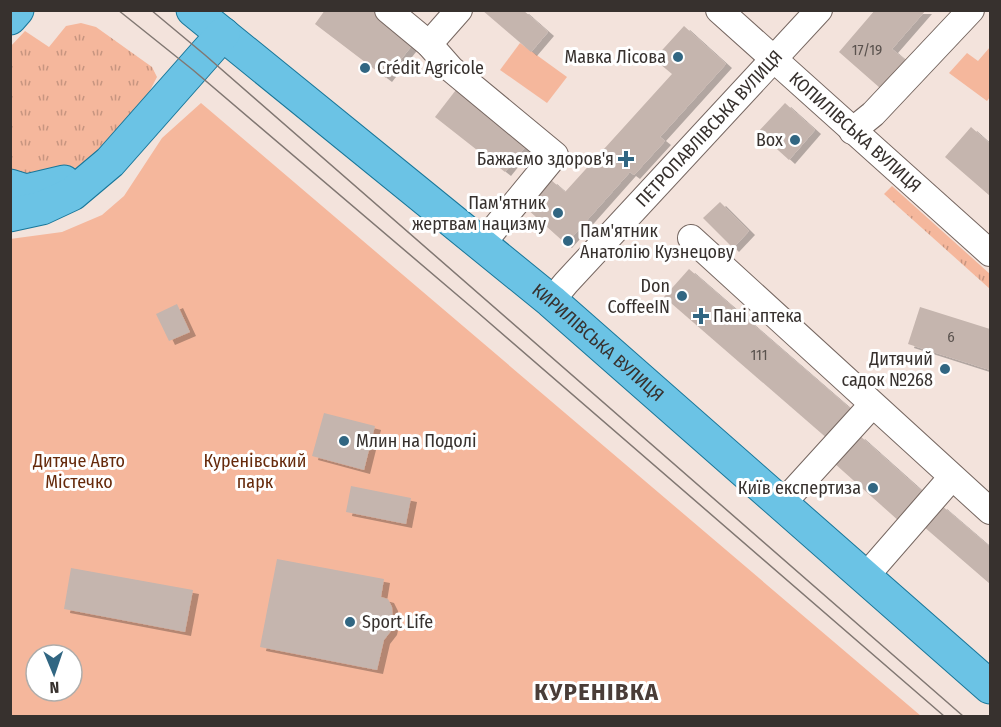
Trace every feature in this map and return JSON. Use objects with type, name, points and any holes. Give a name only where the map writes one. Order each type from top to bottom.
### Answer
[{"type":"main road","points":[[10,18],[17,10]]},
{"type":"main road","name":"КИРИЛІВСЬКА ВУЛИЦЯ","points":[[193,10],[551,301],[990,687]]},
{"type":"main road","points":[[10,215],[42,208],[72,194],[110,162],[223,34]]},
{"type":"main road","points":[[10,186],[26,191],[61,184],[110,162]]},
{"type":"street","points":[[388,10],[429,44],[451,69],[555,155],[482,244]]},
{"type":"street","points":[[429,44],[459,10]]},
{"type":"street","name":"КОПИЛІВСЬКА ВУЛИЦЯ","points":[[719,10],[990,253]]},
{"type":"street","name":"ПЕТРОПАВЛІВСЬКА ВУЛИЦЯ","points":[[551,301],[819,10]]},
{"type":"street","points":[[852,131],[873,114],[971,10]]},
{"type":"street","points":[[691,238],[990,512]]},
{"type":"street","points":[[782,504],[872,405]]},
{"type":"street","points":[[865,577],[952,477]]},
{"type":"green space","points":[[81,23],[96,27],[152,67],[157,77],[145,100],[94,161],[74,171],[11,178],[10,47],[25,31],[49,47],[66,26]]},
{"type":"green space","points":[[520,43],[567,77],[547,103],[500,70]]},
{"type":"green space","points":[[990,47],[990,97],[987,101],[949,73],[967,53],[978,61]]},
{"type":"green space","name":"Куренівський парк","points":[[201,103],[921,716],[11,716],[10,239],[62,232],[102,215],[124,196],[162,138]]},
{"type":"green space","points":[[892,186],[990,274],[990,289],[884,194]]},
{"type":"building","points":[[325,10],[372,10],[414,43],[386,78],[315,24]]},
{"type":"building","points":[[482,10],[523,10],[548,32],[531,52]]},
{"type":"building","points":[[875,10],[926,10],[892,49],[905,60],[880,88],[839,52]]},
{"type":"building","points":[[684,26],[726,64],[660,137],[665,141],[634,175],[630,172],[566,244],[526,208],[551,180],[565,192],[672,74],[654,59]]},
{"type":"building","points":[[459,86],[530,141],[505,172],[435,117]]},
{"type":"building","points":[[785,103],[815,130],[789,160],[758,132]]},
{"type":"building","points":[[971,127],[990,144],[990,196],[945,157]]},
{"type":"building","points":[[720,202],[749,231],[733,248],[703,218]]},
{"type":"building","points":[[689,269],[854,412],[829,440],[664,297]]},
{"type":"building","points":[[177,304],[190,332],[169,341],[156,314]]},
{"type":"building","points":[[920,307],[990,329],[990,370],[908,344]]},
{"type":"building","name":"Млин на Подолі","points":[[324,413],[375,426],[364,470],[312,456]]},
{"type":"building","points":[[859,435],[925,494],[900,522],[834,463]]},
{"type":"building","points":[[351,486],[411,498],[406,524],[346,512]]},
{"type":"building","points":[[941,505],[990,547],[990,584],[923,526]]},
{"type":"building","points":[[277,559],[384,579],[381,597],[388,599],[392,607],[393,622],[391,631],[384,640],[377,670],[260,647]]},
{"type":"building","points":[[71,568],[193,590],[185,632],[64,609]]},
{"type":"tram line","points":[[118,10],[193,70],[476,311],[944,716]]},
{"type":"tram line","points":[[151,10],[963,716]]},
{"type":"place","name":"Мавка Лісова","points":[[678,57]]},
{"type":"place","name":"Crédit Agricole","points":[[365,68]]},
{"type":"place","name":"Box","points":[[795,140]]},
{"type":"place","name":"Бажаємо здоров'я","points":[[626,159]]},
{"type":"place","name":"Пам'ятник жертвам нацизму","points":[[558,213]]},
{"type":"place","name":"Пам'ятник Анатолію Кузнецову","points":[[568,241]]},
{"type":"place","name":"Don CoffeeIN","points":[[682,296]]},
{"type":"place","name":"Пані аптека","points":[[701,316]]},
{"type":"place","name":"Дитячий садок №268","points":[[945,369]]},
{"type":"place","name":"Млин на Подолі","points":[[344,441]]},
{"type":"place","name":"Київ експертиза","points":[[873,488]]},
{"type":"place","name":"Sport Life","points":[[350,622]]},
{"type":"district","name":"КУРЕНІВКА","points":[[597,692]]},
{"type":"park label","name":"Дитяче Авто Містечко","points":[[79,471]]}]
